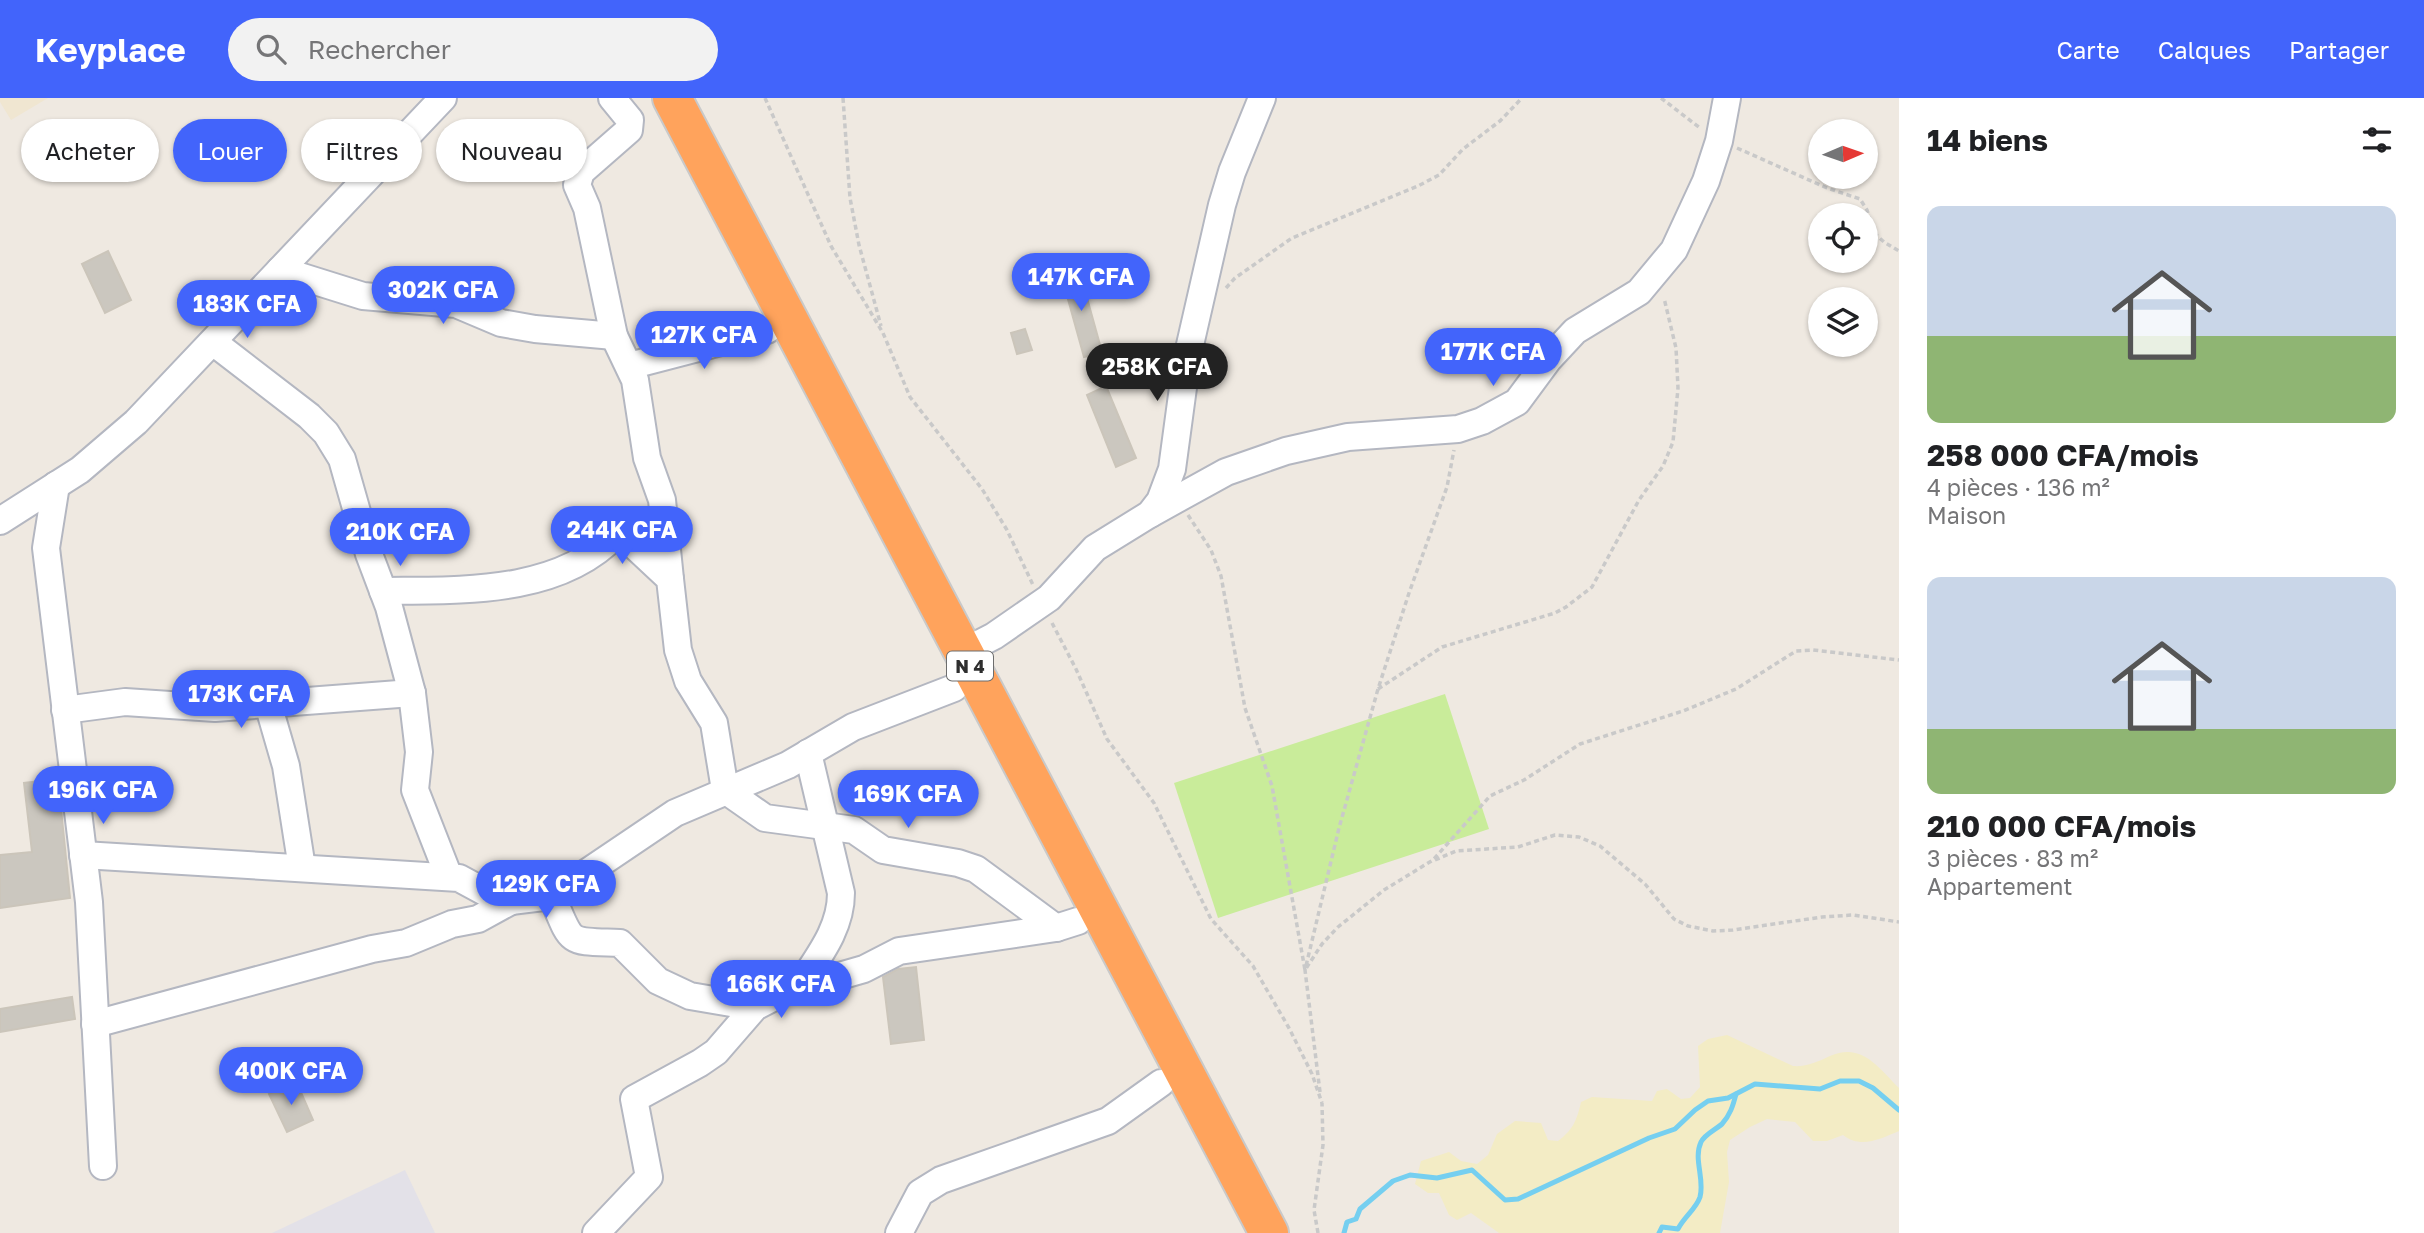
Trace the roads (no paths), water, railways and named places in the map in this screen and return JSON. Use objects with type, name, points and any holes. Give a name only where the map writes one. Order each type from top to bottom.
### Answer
[{"type":"highway","name":"N 4","points":[[648,98],[767,330],[959,670],[1269,1233]]},
{"type":"highway","name":"N 4","points":[[672,98],[959,670],[1067,924],[1161,1083],[1241,1233]]},
{"type":"street","points":[[0,521],[80,470],[135,422],[443,98]]},
{"type":"street","points":[[612,98],[630,120],[629,130],[581,172],[577,185],[587,208],[614,336],[635,380],[647,458],[662,500],[678,650],[688,681],[714,723],[726,790],[765,818],[854,830],[883,850],[958,863],[976,869],[1067,924]]},
{"type":"street","points":[[1150,514],[1160,501],[1172,469],[1186,358],[1232,172],[1262,98]]},
{"type":"street","points":[[83,855],[449,877],[459,878],[496,898],[511,901],[552,896],[675,813],[788,765],[959,670],[994,636],[1049,598],[1095,548],[1226,472],[1286,451],[1348,438],[1458,429],[1482,421],[1517,402],[1548,360],[1575,331],[1639,292],[1674,250],[1702,192],[1719,141],[1727,98]]},
{"type":"street","points":[[280,270],[363,296],[456,304],[501,323],[614,336]]},
{"type":"street","points":[[629,366],[767,330]]},
{"type":"street","points":[[213,342],[309,416],[326,433],[342,459],[412,693],[419,752],[415,790],[449,877]]},
{"type":"street","points":[[56,485],[46,548],[89,902],[103,1166]]},
{"type":"street","points":[[383,591],[481,590],[544,576],[582,563],[616,534],[624,536],[670,579]]},
{"type":"street","points":[[65,710],[125,702],[215,708],[412,693]]},
{"type":"street","points":[[268,704],[286,766],[302,868]]},
{"type":"street","points":[[798,988],[833,933],[841,912],[841,893],[808,754]]},
{"type":"street","points":[[552,896],[569,935],[579,941],[620,943],[659,981],[690,996],[755,1007]]},
{"type":"street","points":[[95,1024],[372,949],[407,943],[452,924],[478,919],[511,901]]},
{"type":"street","points":[[596,1233],[649,1177],[634,1099],[716,1052],[755,1007],[784,992],[863,969],[899,951],[1067,924]]},
{"type":"street","points":[[899,1233],[920,1193],[941,1180],[1108,1121],[1161,1083]]},
{"type":"waterway","points":[[1344,1233],[1347,1222],[1356,1219],[1360,1209],[1393,1181],[1410,1175],[1437,1178],[1472,1170],[1505,1200],[1518,1199],[1649,1138],[1675,1129],[1708,1101],[1728,1098],[1755,1084],[1820,1089],[1840,1081],[1859,1081],[1873,1088],[1899,1110]]},
{"type":"waterway","points":[[1659,1233],[1662,1227],[1678,1229],[1698,1201],[1701,1190],[1698,1155],[1701,1142],[1725,1121],[1736,1094]]}]
